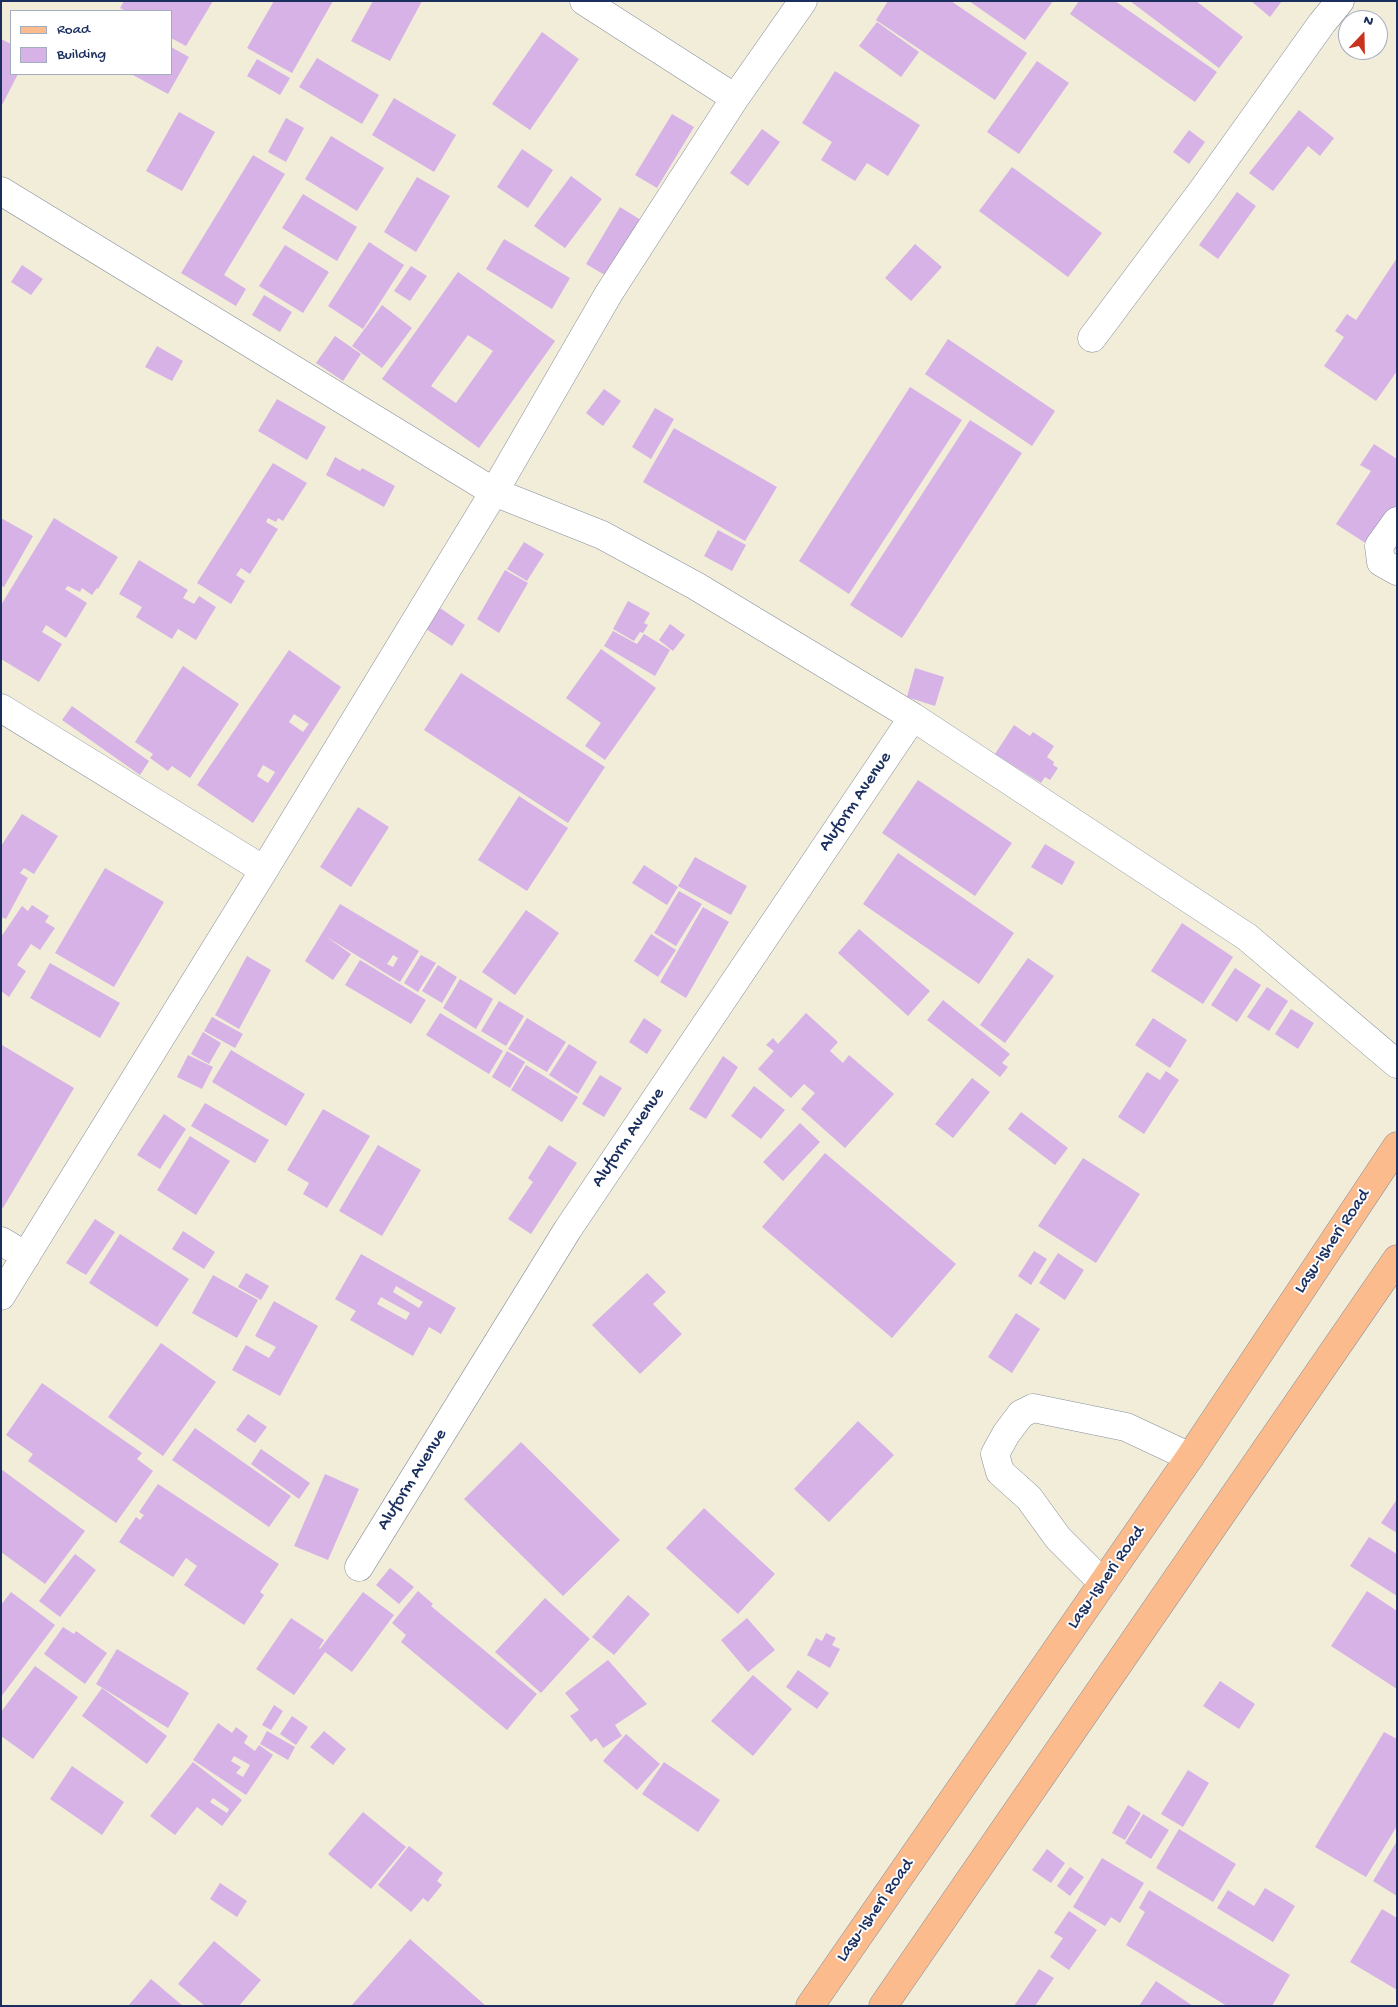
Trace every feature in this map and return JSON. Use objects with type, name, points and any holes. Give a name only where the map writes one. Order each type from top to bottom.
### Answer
[{"type":"main road","name":"Lasu-Isheri Road","points":[[810,2006],[1190,1457],[1397,1146]]},
{"type":"main road","points":[[884,2006],[1397,1258]]},
{"type":"street","points":[[584,1],[735,98]]},
{"type":"street","points":[[1,1296],[264,870],[494,492],[609,294],[735,98],[804,1]]},
{"type":"street","points":[[1092,338],[1340,1]]},
{"type":"street","points":[[1,191],[494,492],[610,540],[696,586],[913,717],[1247,937],[1397,1064]]},
{"type":"street","points":[[1397,521],[1379,546],[1382,562],[1397,571]]},
{"type":"street","points":[[1,708],[264,870]]},
{"type":"street","name":"Aluform Avenue","points":[[359,1567],[568,1228],[913,717]]},
{"type":"street","points":[[1,1241],[26,1256]]},
{"type":"street","points":[[1103,1583],[1058,1538],[1029,1498],[1000,1472],[994,1454],[1006,1434],[1021,1414],[1033,1408],[1126,1427],[1190,1457]]},
{"type":"building","points":[[124,1],[213,1],[186,46],[172,39],[172,10],[124,10],[120,8]]},
{"type":"building","points":[[274,1],[333,1],[292,73],[247,48]]},
{"type":"building","points":[[373,1],[422,1],[390,61],[351,41]]},
{"type":"building","points":[[888,1],[951,1],[1027,53],[995,100],[876,20]]},
{"type":"building","points":[[969,1],[1053,1],[1025,40]]},
{"type":"building","points":[[1079,1],[1115,1],[1217,72],[1195,102],[1070,14]]},
{"type":"building","points":[[1130,1],[1196,1],[1243,37],[1219,68]]},
{"type":"building","points":[[1251,1],[1282,1],[1270,17]]},
{"type":"building","points":[[877,22],[919,52],[901,77],[859,46]]},
{"type":"building","points":[[542,32],[579,59],[530,130],[492,104]]},
{"type":"building","points":[[1,39],[10,44],[10,75],[17,75],[1,107]]},
{"type":"building","points":[[172,48],[189,57],[168,94],[133,75],[172,75]]},
{"type":"building","points":[[317,58],[379,95],[362,124],[299,87]]},
{"type":"building","points":[[257,59],[290,78],[280,95],[247,76]]},
{"type":"building","points":[[1037,61],[1069,83],[1019,154],[987,132]]},
{"type":"building","points":[[835,71],[920,125],[888,176],[867,163],[855,181],[821,160],[832,142],[802,123]]},
{"type":"building","points":[[394,98],[456,135],[434,172],[372,135]]},
{"type":"building","points":[[1299,110],[1334,138],[1320,156],[1308,146],[1273,191],[1249,173]]},
{"type":"building","points":[[179,112],[215,132],[182,191],[146,171]]},
{"type":"building","points":[[672,114],[694,127],[657,188],[635,175]]},
{"type":"building","points":[[286,118],[304,128],[286,162],[268,152]]},
{"type":"building","points":[[762,129],[780,142],[748,186],[730,173]]},
{"type":"building","points":[[1189,130],[1205,142],[1189,164],[1173,152]]},
{"type":"building","points":[[331,136],[384,168],[357,211],[305,179]]},
{"type":"building","points":[[522,149],[553,170],[528,208],[497,187]]},
{"type":"building","points":[[253,155],[285,174],[224,275],[246,289],[236,306],[181,273]]},
{"type":"building","points":[[1012,167],[1102,233],[1068,277],[979,211]]},
{"type":"building","points":[[571,176],[602,199],[565,248],[534,226]]},
{"type":"building","points":[[417,177],[450,196],[416,252],[384,232]]},
{"type":"building","points":[[1237,192],[1256,206],[1218,259],[1199,245]]},
{"type":"building","points":[[303,194],[357,227],[337,261],[282,228]]},
{"type":"building","points":[[620,207],[644,222],[610,278],[586,264]]},
{"type":"building","points":[[504,239],[570,278],[552,309],[486,269]]},
{"type":"building","points":[[369,242],[404,265],[363,329],[328,306]]},
{"type":"building","points":[[915,244],[942,267],[911,301],[885,278]]},
{"type":"building","points":[[285,245],[329,272],[303,313],[259,286]]},
{"type":"building","points":[[1397,258],[1397,371],[1376,401],[1324,366],[1344,337],[1335,331],[1347,314],[1356,320]]},
{"type":"building","points":[[22,265],[43,279],[31,295],[11,282]]},
{"type":"building","points":[[411,266],[427,276],[410,301],[394,291]]},
{"type":"building","points":[[458,272],[555,341],[479,448],[382,379]],"holes":[[[468,335],[493,351],[456,403],[431,386]]]},
{"type":"building","points":[[264,295],[292,312],[280,332],[252,315]]},
{"type":"building","points":[[382,305],[412,328],[382,368],[352,346]]},
{"type":"building","points":[[335,336],[361,354],[343,381],[316,363]]},
{"type":"building","points":[[948,339],[1055,411],[1032,446],[925,374]]},
{"type":"building","points":[[157,346],[183,361],[172,381],[145,367]]},
{"type":"building","points":[[910,387],[962,420],[849,594],[799,561]]},
{"type":"building","points":[[604,389],[621,401],[603,426],[586,413]]},
{"type":"building","points":[[277,399],[326,427],[307,460],[258,431]]},
{"type":"building","points":[[655,408],[674,419],[651,459],[632,447]]},
{"type":"building","points":[[970,420],[1022,453],[902,638],[850,605]]},
{"type":"building","points":[[674,428],[777,487],[745,541],[643,482]]},
{"type":"building","points":[[1374,444],[1397,459],[1397,511],[1373,548],[1336,524],[1371,471],[1360,465]]},
{"type":"building","points":[[335,457],[360,471],[362,468],[395,486],[384,507],[326,475]]},
{"type":"building","points":[[273,463],[307,483],[283,521],[278,518],[276,522],[268,518],[266,522],[278,529],[250,574],[241,568],[236,575],[245,581],[231,604],[197,583]]},
{"type":"building","points":[[1,518],[33,536],[4,587],[1,586]]},
{"type":"building","points":[[54,518],[118,557],[98,589],[92,595],[82,588],[80,592],[68,586],[65,589],[87,603],[66,638],[46,625],[42,632],[62,644],[39,682],[1,659],[1,605]]},
{"type":"building","points":[[718,530],[746,545],[732,571],[704,556]]},
{"type":"building","points":[[524,542],[544,554],[527,581],[507,569]]},
{"type":"building","points":[[139,560],[188,590],[183,598],[194,604],[199,596],[216,607],[196,640],[178,629],[172,639],[136,617],[142,607],[119,594]]},
{"type":"building","points":[[505,570],[528,583],[499,633],[477,619]]},
{"type":"building","points":[[628,601],[650,613],[644,623],[648,625],[643,633],[640,632],[634,641],[613,629]]},
{"type":"building","points":[[437,606],[465,625],[452,646],[423,627]]},
{"type":"building","points":[[670,624],[685,635],[673,651],[659,640]]},
{"type":"building","points":[[613,631],[637,644],[644,634],[670,650],[655,676],[604,646]]},
{"type":"building","points":[[601,649],[656,688],[605,760],[585,746],[601,723],[566,698]]},
{"type":"building","points":[[289,650],[341,687],[253,823],[197,785]],"holes":[[[294,714],[309,724],[303,732],[289,722]],[[263,765],[275,772],[268,783],[257,776]]]},
{"type":"building","points":[[183,666],[239,704],[190,778],[172,766],[168,771],[150,758],[153,754],[135,742]]},
{"type":"building","points":[[915,668],[944,677],[935,706],[907,697]]},
{"type":"building","points":[[461,673],[605,767],[568,823],[424,730]]},
{"type":"building","points":[[72,706],[149,761],[140,775],[62,720]]},
{"type":"building","points":[[1014,725],[1030,736],[1033,732],[1054,746],[1047,757],[1058,768],[1050,780],[1045,777],[1041,783],[995,754]]},
{"type":"building","points":[[918,780],[1012,843],[975,896],[882,833]]},
{"type":"building","points":[[519,796],[568,828],[527,891],[478,860]]},
{"type":"building","points":[[358,807],[389,827],[351,887],[320,867]]},
{"type":"building","points":[[22,814],[58,836],[34,874],[24,868],[20,873],[28,878],[6,919],[1,917],[1,846]]},
{"type":"building","points":[[1045,844],[1075,862],[1062,885],[1031,867]]},
{"type":"building","points":[[898,853],[1014,933],[979,984],[863,904]]},
{"type":"building","points":[[695,857],[747,886],[731,915],[678,886]]},
{"type":"building","points":[[644,865],[678,887],[667,905],[632,883]]},
{"type":"building","points":[[105,868],[164,902],[114,987],[55,953]]},
{"type":"building","points":[[679,891],[702,904],[676,946],[654,933]]},
{"type":"building","points":[[340,904],[419,951],[400,982],[325,936],[351,954],[333,980],[305,961]],"holes":[[[393,955],[398,958],[393,967],[387,964]]]},
{"type":"building","points":[[32,905],[49,916],[45,922],[55,928],[40,950],[31,944],[17,965],[26,971],[9,997],[1,991],[1,937],[22,906],[28,911]]},
{"type":"building","points":[[703,907],[729,922],[686,998],[660,982]]},
{"type":"building","points":[[526,910],[559,933],[515,995],[482,972]]},
{"type":"building","points":[[1182,923],[1233,957],[1203,1004],[1151,971]]},
{"type":"building","points":[[859,929],[930,991],[908,1016],[838,953]]},
{"type":"building","points":[[651,934],[676,950],[658,977],[634,961]]},
{"type":"building","points":[[421,955],[436,963],[418,992],[404,983]]},
{"type":"building","points":[[247,956],[271,970],[239,1029],[215,1015]]},
{"type":"building","points":[[1028,958],[1054,976],[1005,1043],[980,1025]]},
{"type":"building","points":[[360,960],[426,1000],[411,1024],[345,985]]},
{"type":"building","points":[[50,963],[120,1003],[100,1038],[30,998]]},
{"type":"building","points":[[438,965],[457,977],[442,1003],[422,991]]},
{"type":"building","points":[[1235,968],[1261,985],[1237,1022],[1211,1005]]},
{"type":"building","points":[[460,979],[493,999],[476,1029],[443,1008]]},
{"type":"building","points":[[1267,987],[1288,1001],[1269,1031],[1247,1017]]},
{"type":"building","points":[[943,1000],[1010,1054],[1002,1063],[1008,1067],[1000,1077],[927,1020]]},
{"type":"building","points":[[499,1001],[524,1016],[506,1046],[481,1031]]},
{"type":"building","points":[[1291,1009],[1314,1023],[1298,1049],[1275,1034]]},
{"type":"building","points":[[440,1013],[503,1051],[489,1074],[426,1035]]},
{"type":"building","points":[[806,1013],[838,1042],[830,1051],[843,1063],[849,1055],[894,1094],[845,1148],[801,1109],[815,1093],[804,1084],[791,1098],[758,1069],[774,1051],[766,1045],[773,1038],[778,1044]]},
{"type":"building","points":[[212,1017],[243,1034],[235,1048],[204,1031]]},
{"type":"building","points":[[527,1018],[566,1042],[547,1072],[508,1049]]},
{"type":"building","points":[[644,1018],[662,1030],[647,1054],[629,1042]]},
{"type":"building","points":[[1153,1018],[1187,1040],[1170,1068],[1135,1045]]},
{"type":"building","points":[[203,1032],[221,1043],[209,1064],[191,1054]]},
{"type":"building","points":[[569,1044],[597,1062],[578,1094],[549,1075]]},
{"type":"building","points":[[2,1045],[74,1088],[3,1208],[1,1207]]},
{"type":"building","points":[[231,1050],[305,1094],[286,1126],[212,1082]]},
{"type":"building","points":[[507,1051],[525,1062],[510,1088],[492,1077]]},
{"type":"building","points":[[188,1055],[213,1067],[202,1089],[177,1077]]},
{"type":"building","points":[[723,1056],[738,1067],[706,1119],[689,1109]]},
{"type":"building","points":[[526,1065],[578,1097],[562,1122],[511,1090]]},
{"type":"building","points":[[1166,1071],[1179,1080],[1144,1134],[1118,1117],[1147,1072],[1160,1080]]},
{"type":"building","points":[[600,1075],[622,1088],[604,1117],[582,1104]]},
{"type":"building","points":[[972,1078],[990,1092],[953,1138],[935,1124]]},
{"type":"building","points":[[754,1086],[785,1110],[761,1139],[731,1116]]},
{"type":"building","points":[[205,1103],[269,1140],[255,1163],[191,1126]]},
{"type":"building","points":[[323,1109],[370,1136],[327,1208],[303,1194],[309,1183],[287,1170]]},
{"type":"building","points":[[1021,1112],[1068,1148],[1055,1165],[1008,1129]]},
{"type":"building","points":[[164,1114],[186,1129],[160,1169],[137,1155]]},
{"type":"building","points":[[800,1123],[820,1142],[783,1181],[763,1162]]},
{"type":"building","points":[[190,1136],[230,1161],[196,1215],[157,1190]]},
{"type":"building","points":[[378,1145],[421,1170],[382,1236],[339,1211]]},
{"type":"building","points":[[549,1145],[577,1163],[531,1234],[508,1219],[533,1182],[528,1178]]},
{"type":"building","points":[[825,1153],[956,1264],[892,1338],[762,1227]]},
{"type":"building","points":[[1083,1158],[1140,1194],[1096,1263],[1038,1226]]},
{"type":"building","points":[[95,1219],[115,1232],[86,1275],[66,1263]]},
{"type":"building","points":[[183,1231],[215,1252],[204,1269],[172,1249]]},
{"type":"building","points":[[120,1234],[189,1279],[157,1327],[89,1283]]},
{"type":"building","points":[[1034,1251],[1047,1259],[1031,1285],[1018,1276]]},
{"type":"building","points":[[1058,1253],[1084,1270],[1065,1300],[1039,1283]]},
{"type":"building","points":[[361,1254],[456,1308],[441,1334],[429,1327],[413,1356],[350,1320],[356,1311],[335,1299]],"holes":[[[396,1286],[423,1302],[419,1308],[393,1292]],[[381,1297],[410,1313],[406,1320],[377,1304]]]},
{"type":"building","points":[[246,1273],[269,1286],[261,1300],[238,1287]]},
{"type":"building","points":[[647,1273],[666,1292],[653,1304],[682,1334],[640,1374],[592,1325]]},
{"type":"building","points":[[213,1275],[258,1300],[237,1338],[192,1313]]},
{"type":"building","points":[[274,1301],[318,1326],[280,1396],[232,1370],[246,1345],[269,1358],[276,1347],[255,1336]]},
{"type":"building","points":[[1016,1313],[1040,1329],[1012,1373],[988,1357]]},
{"type":"building","points":[[161,1343],[216,1382],[163,1456],[108,1417]]},
{"type":"building","points":[[42,1383],[142,1453],[137,1459],[153,1471],[116,1523],[28,1461],[33,1454],[6,1435]]},
{"type":"building","points":[[248,1414],[267,1427],[255,1443],[236,1430]]},
{"type":"building","points":[[858,1421],[894,1455],[829,1522],[794,1489]]},
{"type":"building","points":[[195,1428],[291,1496],[269,1527],[172,1460]]},
{"type":"building","points":[[521,1442],[620,1540],[563,1596],[464,1499]]},
{"type":"building","points":[[261,1449],[310,1483],[299,1499],[251,1464]]},
{"type":"building","points":[[1,1469],[85,1531],[45,1584],[1,1552]]},
{"type":"building","points":[[325,1474],[359,1489],[328,1560],[294,1546]]},
{"type":"building","points":[[158,1484],[279,1564],[260,1592],[264,1595],[244,1625],[184,1585],[197,1566],[186,1558],[173,1577],[119,1542],[136,1517],[140,1520],[144,1515],[139,1512]]},
{"type":"building","points":[[1397,1499],[1397,1533],[1381,1523]]},
{"type":"building","points":[[704,1508],[775,1574],[738,1614],[666,1548]]},
{"type":"building","points":[[1369,1537],[1397,1554],[1397,1596],[1350,1566]]},
{"type":"building","points":[[75,1554],[96,1570],[60,1617],[39,1601]]},
{"type":"building","points":[[390,1568],[414,1587],[399,1604],[376,1585]]},
{"type":"building","points":[[418,1591],[433,1604],[431,1606],[537,1694],[507,1730],[401,1642],[406,1635],[392,1623]]},
{"type":"building","points":[[1367,1591],[1397,1611],[1397,1689],[1331,1646]]},
{"type":"building","points":[[11,1592],[55,1625],[1,1697],[1,1605]]},
{"type":"building","points":[[363,1592],[394,1615],[352,1672],[325,1652],[294,1695],[256,1669],[291,1618],[324,1640],[320,1649]]},
{"type":"building","points":[[628,1595],[650,1614],[614,1655],[592,1637]]},
{"type":"building","points":[[545,1598],[590,1639],[541,1693],[495,1652]]},
{"type":"building","points":[[747,1618],[775,1650],[748,1672],[721,1640]]},
{"type":"building","points":[[63,1627],[74,1634],[76,1631],[107,1653],[85,1684],[44,1654]]},
{"type":"building","points":[[826,1633],[836,1638],[832,1645],[840,1649],[830,1668],[807,1655],[816,1638],[822,1641]]},
{"type":"building","points":[[117,1649],[189,1693],[168,1728],[96,1684]]},
{"type":"building","points":[[608,1660],[647,1704],[615,1725],[622,1736],[603,1748],[596,1738],[591,1742],[570,1716],[579,1710],[565,1693]]},
{"type":"building","points":[[35,1666],[78,1697],[33,1759],[1,1736],[1,1712]]},
{"type":"building","points":[[798,1670],[829,1693],[817,1709],[786,1687]]},
{"type":"building","points":[[753,1675],[792,1709],[753,1756],[711,1721]]},
{"type":"building","points":[[1220,1681],[1255,1704],[1239,1729],[1203,1706]]},
{"type":"building","points":[[102,1688],[167,1736],[147,1764],[82,1716]]},
{"type":"building","points":[[274,1705],[283,1711],[271,1730],[262,1725]]},
{"type":"building","points":[[292,1716],[308,1727],[296,1745],[280,1734]]},
{"type":"building","points":[[218,1723],[232,1733],[236,1727],[248,1736],[244,1743],[255,1751],[259,1745],[273,1755],[246,1795],[193,1760]],"holes":[[[234,1756],[250,1765],[243,1777],[236,1773],[241,1767],[231,1761]]]},
{"type":"building","points":[[267,1731],[295,1747],[288,1760],[260,1744]]},
{"type":"building","points":[[324,1731],[346,1749],[333,1765],[310,1747]]},
{"type":"building","points":[[1384,1732],[1397,1739],[1397,1826],[1366,1877],[1315,1847]]},
{"type":"building","points":[[626,1734],[660,1764],[637,1790],[603,1761]]},
{"type":"building","points":[[193,1762],[242,1800],[222,1826],[197,1807],[175,1835],[150,1816]],"holes":[[[213,1798],[229,1809],[227,1813],[210,1802]]]},
{"type":"building","points":[[664,1762],[720,1800],[698,1832],[642,1794]]},
{"type":"building","points":[[72,1766],[124,1802],[102,1835],[50,1799]]},
{"type":"building","points":[[1188,1770],[1209,1783],[1183,1827],[1161,1814]]},
{"type":"building","points":[[1128,1805],[1141,1813],[1125,1840],[1112,1833]]},
{"type":"building","points":[[363,1812],[406,1847],[371,1889],[328,1854]]},
{"type":"building","points":[[1143,1814],[1169,1830],[1151,1859],[1125,1843]]},
{"type":"building","points":[[1179,1829],[1236,1864],[1213,1902],[1156,1868]]},
{"type":"building","points":[[1397,1841],[1397,1896],[1373,1881]]},
{"type":"building","points":[[409,1846],[443,1873],[437,1881],[442,1885],[428,1902],[423,1898],[411,1912],[378,1885]]},
{"type":"building","points":[[1047,1849],[1065,1863],[1051,1883],[1032,1870]]},
{"type":"building","points":[[1102,1858],[1144,1883],[1120,1923],[1111,1917],[1105,1926],[1073,1907]]},
{"type":"building","points":[[1070,1867],[1084,1877],[1070,1896],[1057,1886]]},
{"type":"building","points":[[220,1883],[247,1901],[237,1917],[210,1899]]},
{"type":"building","points":[[1265,1888],[1295,1906],[1273,1942],[1217,1908],[1228,1890],[1254,1906]]},
{"type":"building","points":[[1149,1890],[1290,1975],[1272,2006],[1227,2006],[1126,1945],[1145,1912],[1139,1908]]},
{"type":"building","points":[[1382,1909],[1397,1918],[1397,1990],[1350,1962]]},
{"type":"building","points":[[1069,1911],[1097,1930],[1069,1970],[1050,1957],[1063,1938],[1054,1933]]},
{"type":"building","points":[[410,1939],[486,2006],[351,2006]]},
{"type":"building","points":[[214,1941],[261,1980],[239,2006],[205,2006],[178,1984]]},
{"type":"building","points":[[1039,1969],[1054,1978],[1035,2006],[1014,2006]]},
{"type":"building","points":[[151,1979],[183,2006],[128,2006]]},
{"type":"building","points":[[1156,1981],[1193,2006],[1139,2006]]}]
